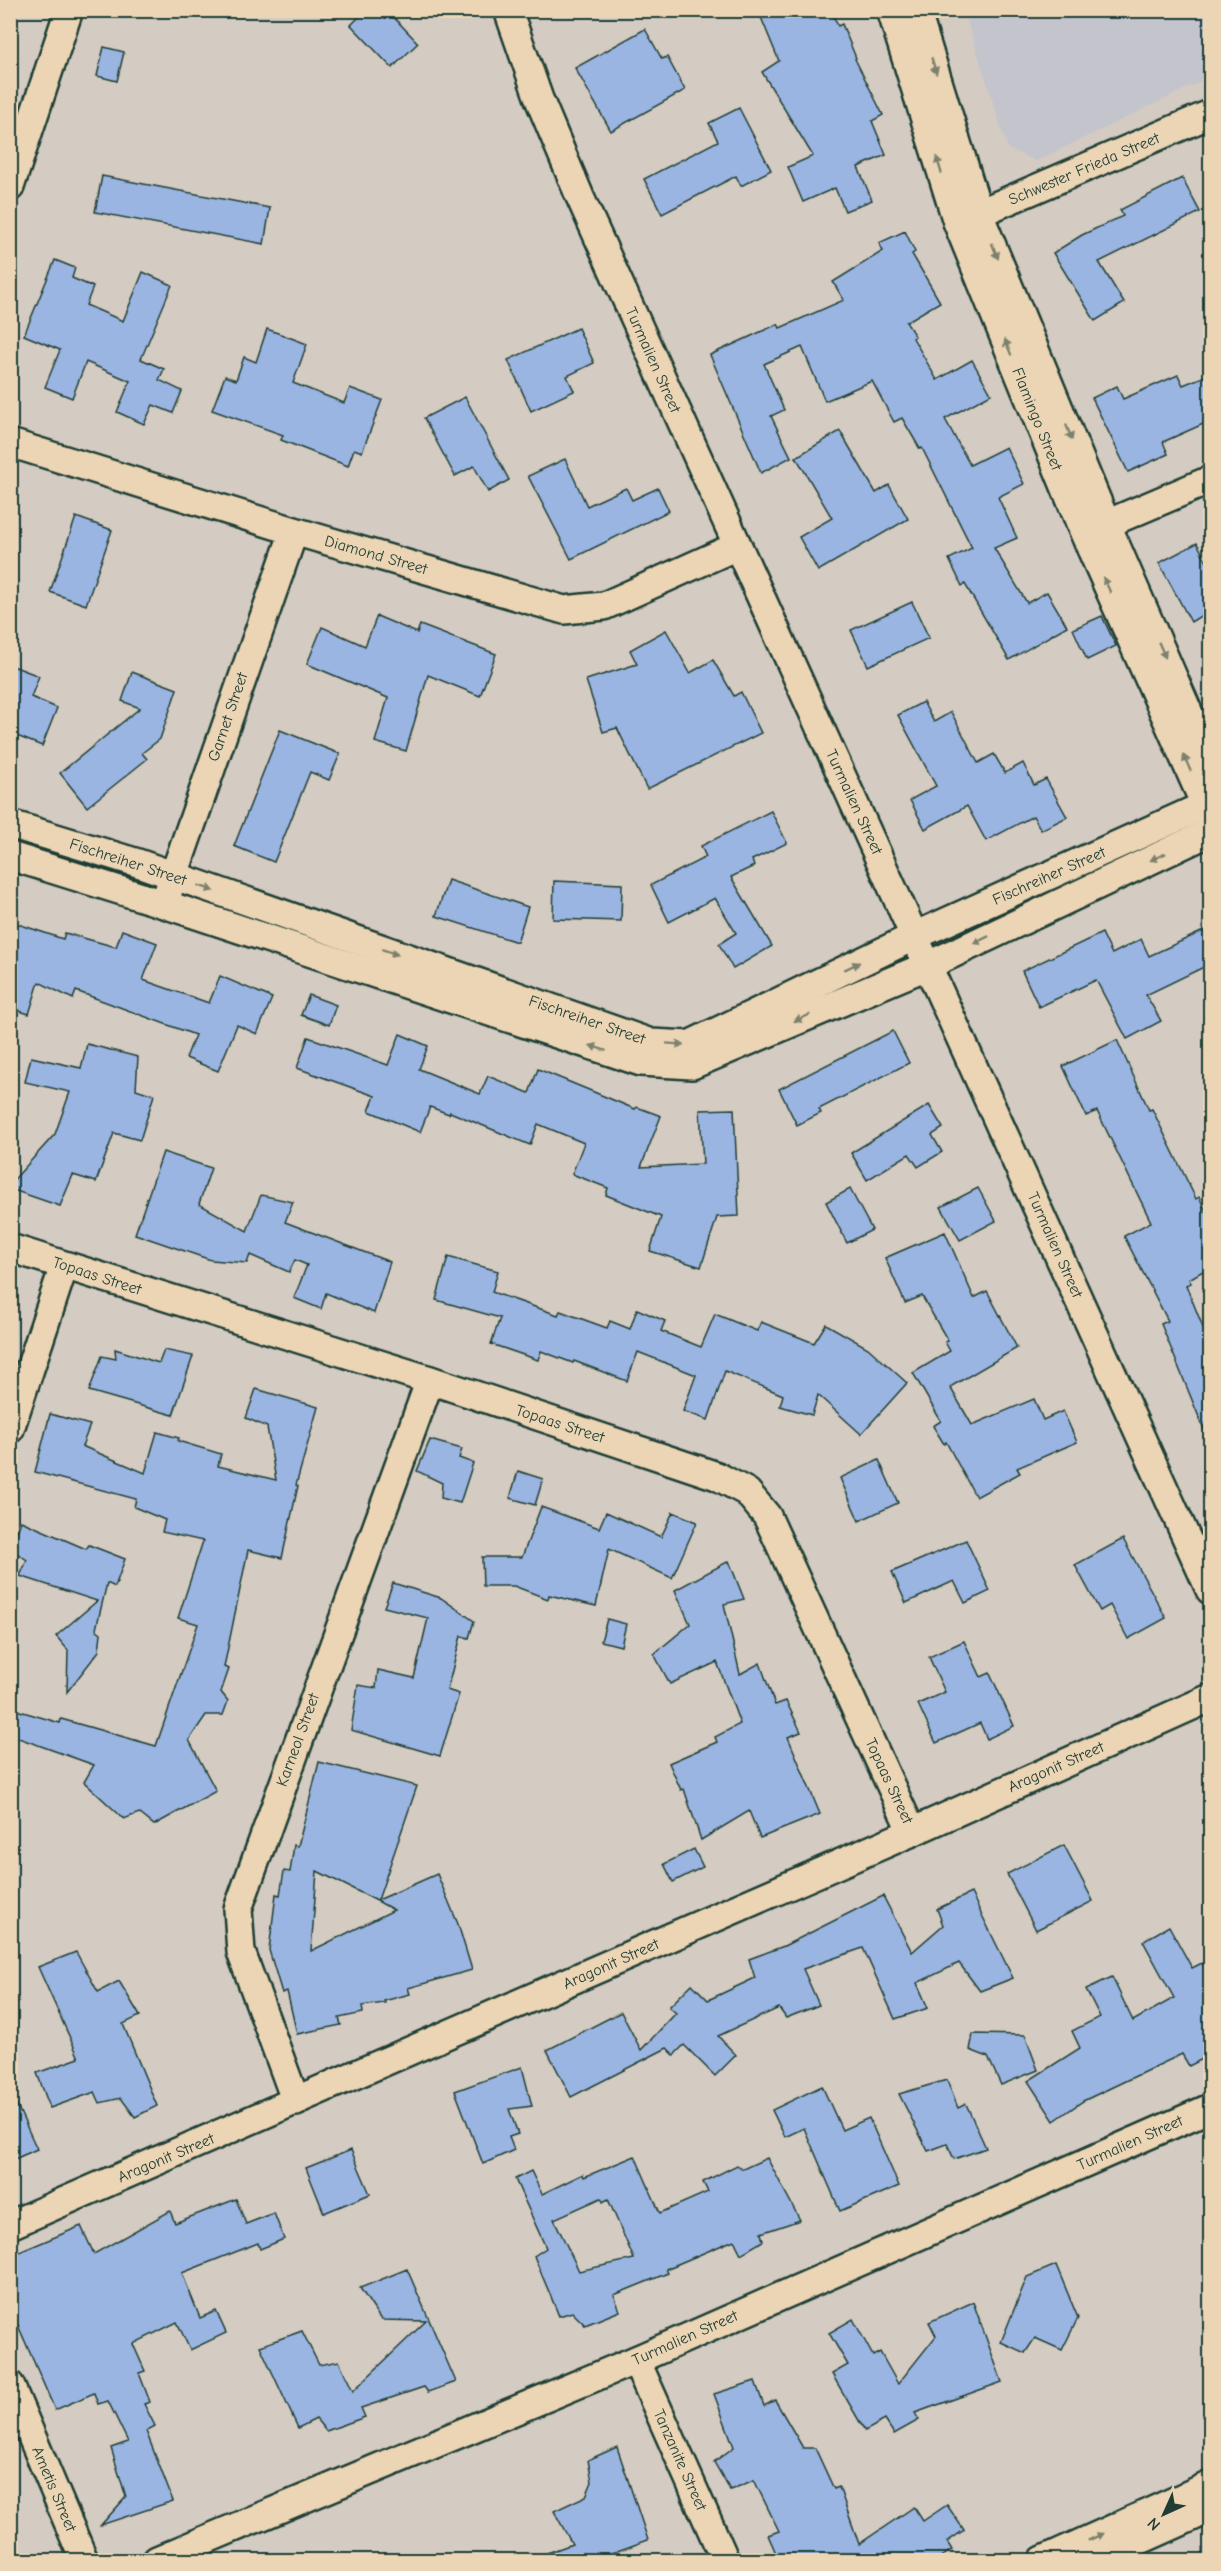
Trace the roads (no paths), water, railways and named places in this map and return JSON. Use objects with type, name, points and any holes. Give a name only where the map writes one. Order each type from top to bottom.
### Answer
[{"type":"street","points":[[10,187],[69,10]]},
{"type":"street","name":"Turmalien Street","points":[[508,10],[539,99],[575,187],[1210,1590]]},
{"type":"street","name":"Flamingo Street","points":[[891,10],[968,218],[1209,808]]},
{"type":"street","name":"Flamingo Street","points":[[916,10],[968,218]]},
{"type":"street","name":"Schwester Frieda Street","points":[[968,218],[1210,114]]},
{"type":"street","name":"Diamond Street","points":[[10,443],[294,531],[564,610],[604,606],[737,546]]},
{"type":"street","points":[[1096,529],[1210,480]]},
{"type":"street","name":"Flamingo Street","points":[[1096,529],[1210,762]]},
{"type":"street","name":"Garnet Street","points":[[164,904],[294,531]]},
{"type":"street","name":"Fischreiher Street","points":[[10,824],[138,863],[651,1043],[688,1045],[915,936],[1209,808]]},
{"type":"street","name":"Fischreiher Street","points":[[10,856],[164,904],[641,1062],[692,1065],[929,965],[1210,832]]},
{"type":"street","name":"Topaas Street","points":[[10,1248],[430,1380],[717,1476],[747,1492],[767,1516],[912,1832]]},
{"type":"street","points":[[10,1430],[64,1266]]},
{"type":"street","name":"Karneol Street","points":[[296,2102],[242,1952],[238,1909],[430,1380]]},
{"type":"street","name":"Aragonit Street","points":[[10,2225],[912,1832],[1210,1698]]},
{"type":"street","name":"Turmalien Street","points":[[157,2560],[636,2360],[1210,2108]]},
{"type":"street","name":"Tanzanite Street","points":[[636,2360],[725,2560]]},
{"type":"street","name":"Ametis Street","points":[[10,2385],[84,2560]]},
{"type":"street","points":[[1043,2560],[1210,2485]]},
{"type":"street","points":[[1096,2560],[1210,2509]]}]
